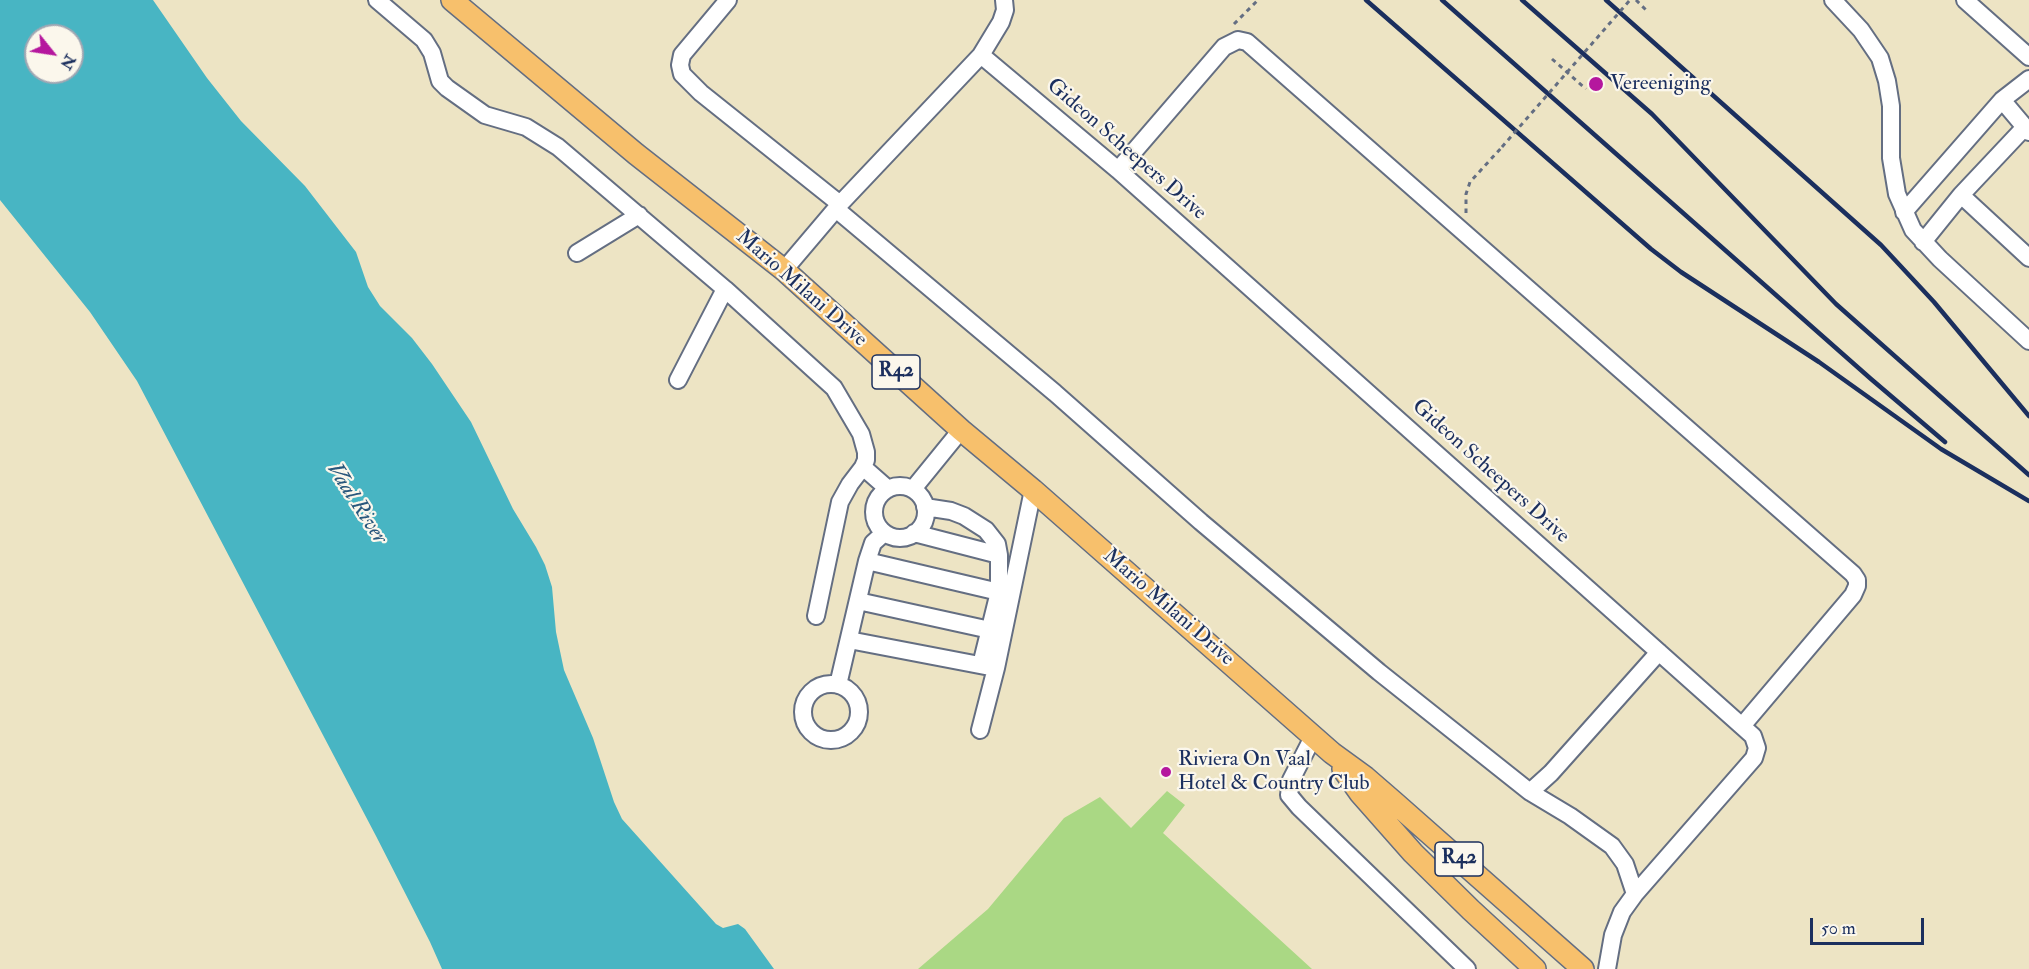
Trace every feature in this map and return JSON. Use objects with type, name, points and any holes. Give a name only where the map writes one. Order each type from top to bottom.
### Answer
[{"type":"main road","name":"Mario Milani Drive","points":[[452,0],[636,154],[784,270],[961,430],[1033,490],[1332,753],[1373,784],[1583,969]]},
{"type":"main road","name":"Mario Milani Drive","points":[[1332,753],[1360,793],[1413,853],[1535,969]]},
{"type":"main road","points":[[1492,929],[1512,905]]},
{"type":"street","points":[[377,0],[424,40],[432,53],[440,81],[447,88],[485,115],[526,127],[558,147],[725,289],[834,388],[861,434],[866,452],[863,467],[840,502],[816,616]]},
{"type":"street","points":[[728,0],[682,55],[680,65],[682,74],[701,93],[838,207],[1201,522],[1370,665],[1530,792],[1570,816],[1612,846],[1625,864],[1635,894]]},
{"type":"street","points":[[784,270],[838,207],[981,55],[1001,22],[1005,7],[1004,0]]},
{"type":"street","points":[[1833,0],[1861,30],[1880,58],[1887,81],[1891,158],[1897,194],[1913,230],[1940,259],[2026,332]]},
{"type":"street","points":[[1965,0],[2029,57]]},
{"type":"street","points":[[1118,170],[1224,47],[1230,42],[1240,40],[1250,45],[1856,578],[1857,586],[1853,596],[1742,726]]},
{"type":"street","name":"Gideon Scheepers Drive","points":[[981,55],[1118,170],[1756,739],[1757,748],[1754,758],[1635,894],[1622,912],[1616,927],[1607,969]]},
{"type":"street","points":[[1904,212],[2002,100],[2029,79]]},
{"type":"street","points":[[1923,242],[1961,195],[2027,129],[2002,100]]},
{"type":"street","points":[[1961,195],[2029,258]]},
{"type":"street","points":[[578,253],[639,215]]},
{"type":"street","points":[[678,380],[725,289]]},
{"type":"street","points":[[913,489],[961,430]]},
{"type":"street","points":[[863,467],[888,489]]},
{"type":"street","points":[[904,486],[913,489],[918,494],[925,507],[925,517],[921,526],[914,533],[899,538],[884,532],[874,519],[874,510],[881,494],[888,489],[904,486]]},
{"type":"street","points":[[980,730],[989,667],[1033,490]]},
{"type":"street","points":[[925,507],[951,511],[986,530],[994,539],[999,555],[999,592],[990,630],[989,667]]},
{"type":"street","points":[[838,685],[867,561],[873,543],[884,532]]},
{"type":"street","points":[[914,533],[999,555]]},
{"type":"street","points":[[867,561],[999,592]]},
{"type":"street","points":[[858,601],[990,630]]},
{"type":"street","points":[[849,640],[989,667]]},
{"type":"street","points":[[1530,792],[1551,773],[1659,652]]},
{"type":"street","points":[[1313,736],[1291,780],[1289,795],[1467,969]]},
{"type":"path","points":[[1248,12],[1258,0]]},
{"type":"path","points":[[1466,234],[1466,194],[1470,182],[1630,0]]},
{"type":"path","points":[[1636,0],[1647,11]]},
{"type":"path","points":[[1552,59],[1586,89]]},
{"type":"green space","points":[[1167,791],[1185,805],[1163,833],[1312,969],[918,969],[988,909],[1064,818],[1100,797],[1131,828]]},
{"type":"water","name":"Vaal River","points":[[0,0],[153,0],[207,78],[241,121],[305,186],[356,252],[368,287],[380,306],[412,338],[471,422],[513,509],[536,547],[552,587],[556,632],[564,670],[593,738],[614,802],[622,819],[716,924],[723,928],[738,924],[745,929],[774,969],[442,969],[376,836],[137,381],[90,312],[0,200]]},
{"type":"railway","points":[[1366,0],[1651,249],[1681,272],[1819,362],[1941,449],[2029,501]]},
{"type":"railway","points":[[1442,0],[1945,442]]},
{"type":"railway","points":[[1522,0],[1652,114],[1836,304],[2029,475]]},
{"type":"railway","points":[[1606,0],[1881,245],[1934,302],[2029,416]]},
{"type":"place","name":"Vereeniging","points":[[1596,84]]},
{"type":"place","name":"Riviera On Vaal Hotel & Country Club","points":[[1166,772]]}]
